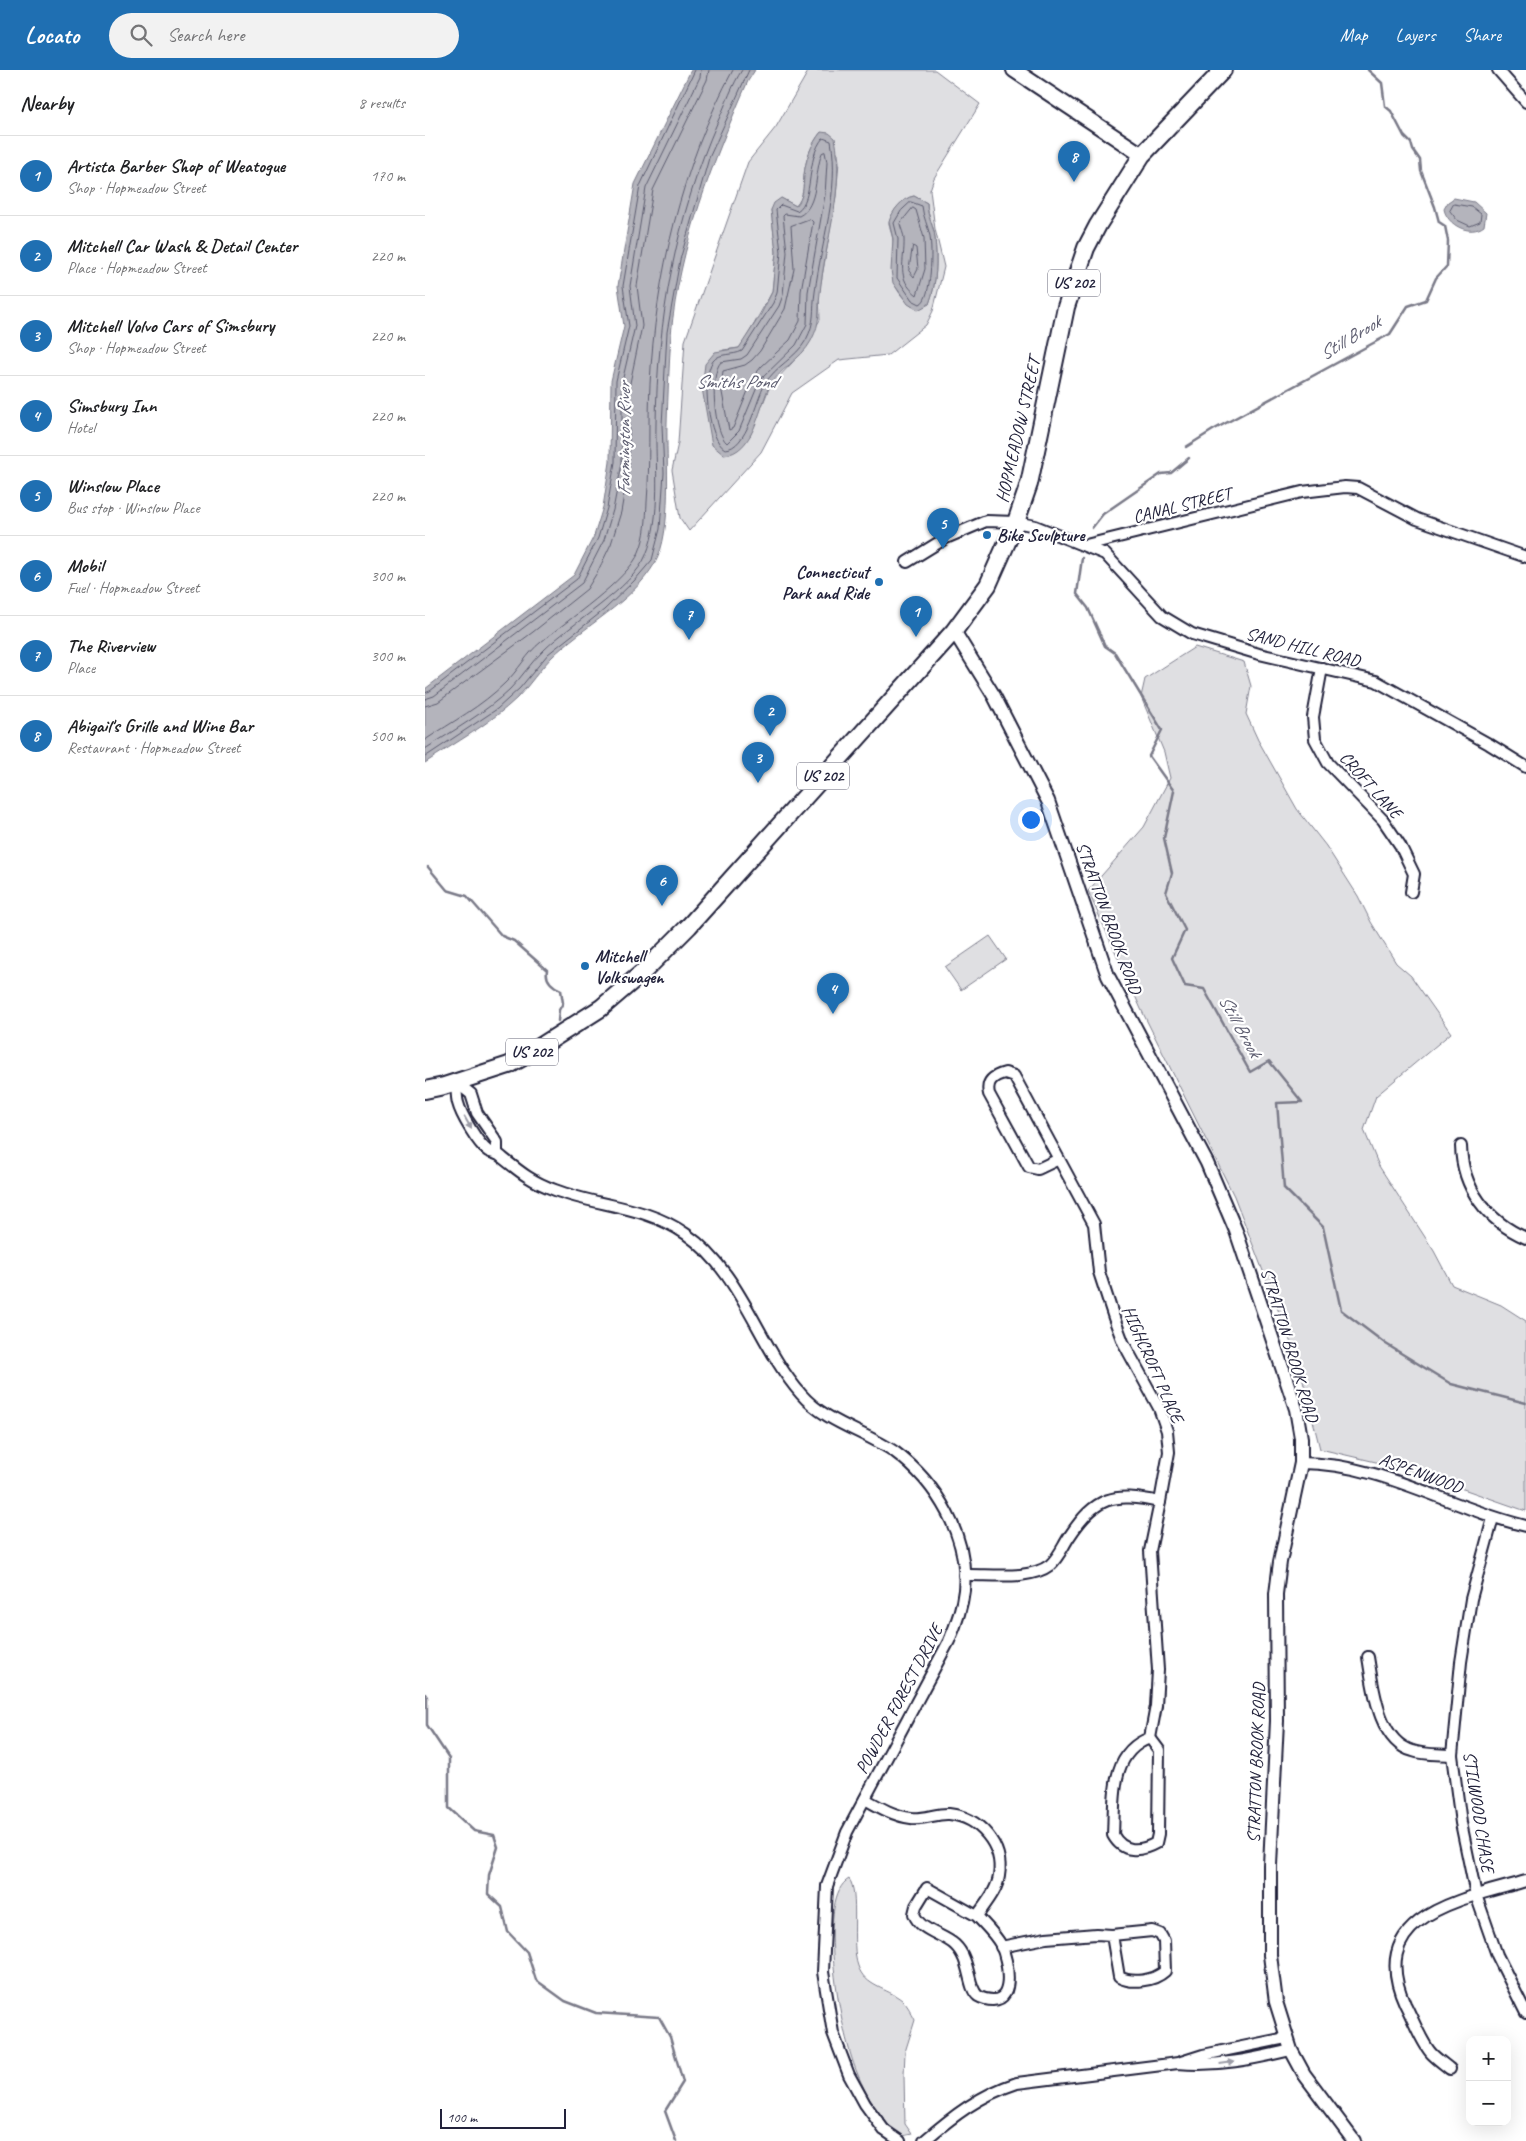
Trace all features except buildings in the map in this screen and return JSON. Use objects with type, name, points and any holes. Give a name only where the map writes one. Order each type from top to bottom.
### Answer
[{"type":"highway","name":"HOPMEADOW STREET","points":[[425,1090],[509,1065],[601,1008],[643,972],[689,926],[954,631],[988,585],[1016,522],[1029,484],[1066,307],[1086,248],[1098,225],[1142,156],[1223,70]]},
{"type":"main road","points":[[1014,70],[1142,156]]},
{"type":"street","points":[[1498,70],[1526,102]]},
{"type":"street","name":"CANAL STREET","points":[[1086,546],[1302,492],[1333,487],[1358,488],[1417,518],[1526,557]]},
{"type":"street","points":[[907,562],[946,538],[986,521],[1016,522],[1035,526],[1086,546]]},
{"type":"street","name":"SAND HILL ROAD","points":[[1086,546],[1105,554],[1162,616],[1192,634],[1259,654],[1376,681],[1526,767]]},
{"type":"street","name":"STRATTON BROOK ROAD","points":[[954,631],[998,704],[1048,801],[1108,976],[1207,1163],[1236,1232],[1296,1409],[1301,1438],[1301,1463],[1280,1562],[1276,1594],[1277,1721],[1269,1922],[1270,1955],[1276,2002],[1291,2050],[1304,2074],[1353,2141]]},
{"type":"street","name":"CROFT LANE","points":[[1322,668],[1313,717],[1318,745],[1328,763],[1389,828],[1410,862],[1414,874],[1411,892]]},
{"type":"street","name":"HIGHCROFT PLACE","points":[[1059,1159],[1038,1169],[1029,1167],[989,1094],[988,1086],[991,1080],[1005,1074],[1014,1076],[1059,1159],[1094,1224],[1099,1272],[1113,1318],[1123,1342],[1159,1408],[1167,1430],[1169,1452],[1150,1551],[1152,1596],[1158,1651],[1156,1706],[1150,1738]]},
{"type":"street","points":[[456,1082],[471,1094],[477,1113],[497,1142],[497,1154]]},
{"type":"street","name":"POWDER FOREST DRIVE","points":[[456,1082],[457,1102],[470,1128],[489,1152],[497,1154],[513,1169],[532,1181],[557,1191],[651,1214],[687,1235],[721,1266],[787,1376],[801,1395],[816,1409],[832,1419],[894,1452],[933,1488],[954,1525],[964,1575],[964,1590],[958,1619],[949,1642],[847,1832],[827,1886],[823,1972],[833,2033],[849,2075],[875,2119],[884,2130],[900,2141]]},
{"type":"street","points":[[1461,1146],[1462,1165],[1468,1184],[1479,1200],[1503,1224],[1526,1238]]},
{"type":"street","name":"ASPENWOOD","points":[[1301,1463],[1363,1470],[1405,1483],[1493,1518],[1526,1526]]},
{"type":"street","points":[[964,1575],[1036,1572],[1049,1565],[1062,1552],[1068,1539],[1085,1515],[1101,1503],[1129,1496],[1160,1502]]},
{"type":"street","name":"STILWOOD CHASE","points":[[1493,1518],[1471,1599],[1461,1662],[1452,1754],[1461,1823],[1476,1895],[1497,1955],[1526,2013]]},
{"type":"street","points":[[1368,1657],[1380,1716],[1401,1746],[1413,1752],[1452,1754]]},
{"type":"street","points":[[1150,1738],[1159,1750],[1158,1834],[1155,1843],[1148,1847],[1140,1850],[1126,1849],[1118,1844],[1113,1835],[1116,1775],[1129,1753],[1140,1741],[1150,1738]]},
{"type":"street","points":[[865,1799],[893,1814],[912,1818],[948,1814],[964,1817],[978,1825],[989,1836],[996,1849],[999,1876],[996,1888],[977,1916]]},
{"type":"street","points":[[1450,2069],[1431,2053],[1398,1988],[1396,1961],[1405,1935],[1423,1916],[1439,1908],[1526,1881]]},
{"type":"street","points":[[927,1888],[977,1916],[996,1937],[1001,1947],[1008,1987],[1004,1996],[996,2000],[983,1999],[976,1994],[969,1966],[962,1952],[951,1942],[919,1924],[914,1914],[916,1906],[927,1888]]},
{"type":"street","points":[[1001,1947],[1047,1938],[1153,1931],[1159,1934],[1164,1941],[1165,1971],[1153,1979],[1126,1981],[1119,1977],[1112,1935]]},
{"type":"street","points":[[1178,2063],[1203,2055],[1286,2038]]},
{"type":"street","points":[[923,2141],[970,2104],[995,2090],[1017,2083],[1178,2063],[1214,2065],[1242,2062],[1291,2050]]},
{"type":"shaded area","points":[[809,70],[935,70],[980,104],[934,178],[930,190],[935,229],[944,267],[933,311],[926,325],[888,355],[839,360],[792,393],[761,452],[689,531],[680,518],[672,470],[678,443],[685,341],[748,162],[776,127]],"holes":[[[821,132],[838,154],[839,162],[836,196],[819,294],[820,320],[792,363],[770,386],[750,436],[723,350],[739,348],[772,292],[776,252],[771,210],[781,198],[796,206],[799,203],[803,192],[807,159],[811,147]],[[914,196],[927,203],[936,246],[936,263],[934,288],[929,304],[911,306],[903,298],[894,283],[892,269],[893,239],[889,223],[892,214],[898,206],[905,199]]]},
{"type":"shaded area","points":[[1195,647],[1244,662],[1251,686],[1246,714],[1258,740],[1297,809],[1326,846],[1358,896],[1371,922],[1396,963],[1411,976],[1451,1033],[1376,1096],[1364,1130],[1379,1166],[1434,1251],[1452,1285],[1501,1305],[1526,1321],[1526,1511],[1406,1469],[1320,1449],[1299,1364],[1234,1196],[1141,1009],[1088,891],[1144,827],[1170,778],[1164,752],[1141,697],[1145,679]]},
{"type":"shaded area","points":[[990,936],[1006,959],[961,990],[945,967]]},
{"type":"shaded area","points":[[849,1879],[854,1895],[856,1957],[861,1973],[871,1983],[902,2000],[915,2020],[905,2052],[904,2075],[905,2124],[912,2134],[902,2136],[892,2128],[867,2095],[851,2057],[844,2030],[836,1983],[832,1931],[834,1908],[839,1890]]},
{"type":"water","name":"Farmington River","points":[[691,70],[755,70],[748,81],[710,173],[681,269],[671,335],[667,423],[668,475],[666,515],[661,550],[655,563],[633,590],[551,658],[517,698],[484,724],[425,763],[425,689],[574,575],[594,536],[603,507],[610,462],[611,381],[624,326],[618,286],[635,184]]},
{"type":"water","name":"Smiths Pond","points":[[821,132],[829,133],[835,138],[838,177],[822,274],[817,328],[807,348],[772,382],[748,439],[742,447],[724,455],[712,445],[702,388],[705,364],[715,352],[739,348],[761,314],[772,292],[776,252],[771,210],[774,203],[781,198],[796,206],[799,203],[803,192],[807,159],[811,147]]},
{"type":"water","points":[[914,196],[927,203],[934,234],[936,255],[936,271],[932,296],[929,304],[918,310],[908,304],[893,283],[891,270],[893,239],[889,222],[898,206],[905,199]]},
{"type":"water","points":[[1454,198],[1474,202],[1486,213],[1484,226],[1478,229],[1466,230],[1454,224],[1446,215],[1444,209],[1448,202]]},
{"type":"waterway","name":"Still Brook","points":[[1186,447],[1213,430],[1390,334],[1408,306],[1426,300],[1436,278],[1447,266],[1448,241],[1445,226],[1439,222],[1421,171],[1420,160],[1413,150],[1411,143],[1404,136],[1391,111],[1385,106],[1382,83],[1368,70]]},
{"type":"waterway","name":"Still Brook","points":[[1092,528],[1103,514],[1161,474],[1171,473],[1189,458]]},
{"type":"waterway","name":"Still Brook","points":[[1082,558],[1077,594],[1088,608],[1105,646],[1115,653],[1162,730],[1149,756],[1174,791],[1164,838],[1172,873],[1166,893],[1185,930],[1172,958],[1185,986],[1204,989],[1250,1072],[1269,1061],[1302,1102],[1277,1103],[1284,1188],[1323,1227],[1341,1310],[1386,1344],[1451,1384],[1526,1403]]},
{"type":"waterway","points":[[428,867],[447,890],[467,896],[502,936],[514,941],[547,970],[547,977],[550,982],[561,990],[563,1003],[559,1010],[558,1021]]},
{"type":"waterway","points":[[425,1694],[427,1697],[427,1725],[449,1758],[449,1808],[474,1831],[494,1835],[498,1847],[489,1875],[488,1894],[502,1907],[508,1932],[527,1952],[536,1980],[565,2001],[596,2013],[659,2017],[670,2037],[683,2082],[665,2111],[676,2141]]},
{"type":"place","name":"Abigail's Grille and Wine Bar","points":[[1074,182]]},
{"type":"place","name":"Bike Sculpture","points":[[987,535]]},
{"type":"place","name":"Winslow Place","points":[[943,549]]},
{"type":"place","name":"Connecticut Park and Ride","points":[[879,582]]},
{"type":"place","name":"Artista Barber Shop of Weatogue","points":[[916,637]]},
{"type":"place","name":"The Riverview","points":[[689,640]]},
{"type":"place","name":"Mitchell Car Wash & Detail Center","points":[[770,736]]},
{"type":"place","name":"Mitchell Volvo Cars of Simsbury","points":[[758,783]]},
{"type":"place","name":"Mobil","points":[[662,906]]},
{"type":"place","name":"Mitchell Volkswagen","points":[[585,966]]},
{"type":"place","name":"Simsbury Inn","points":[[833,1014]]}]
